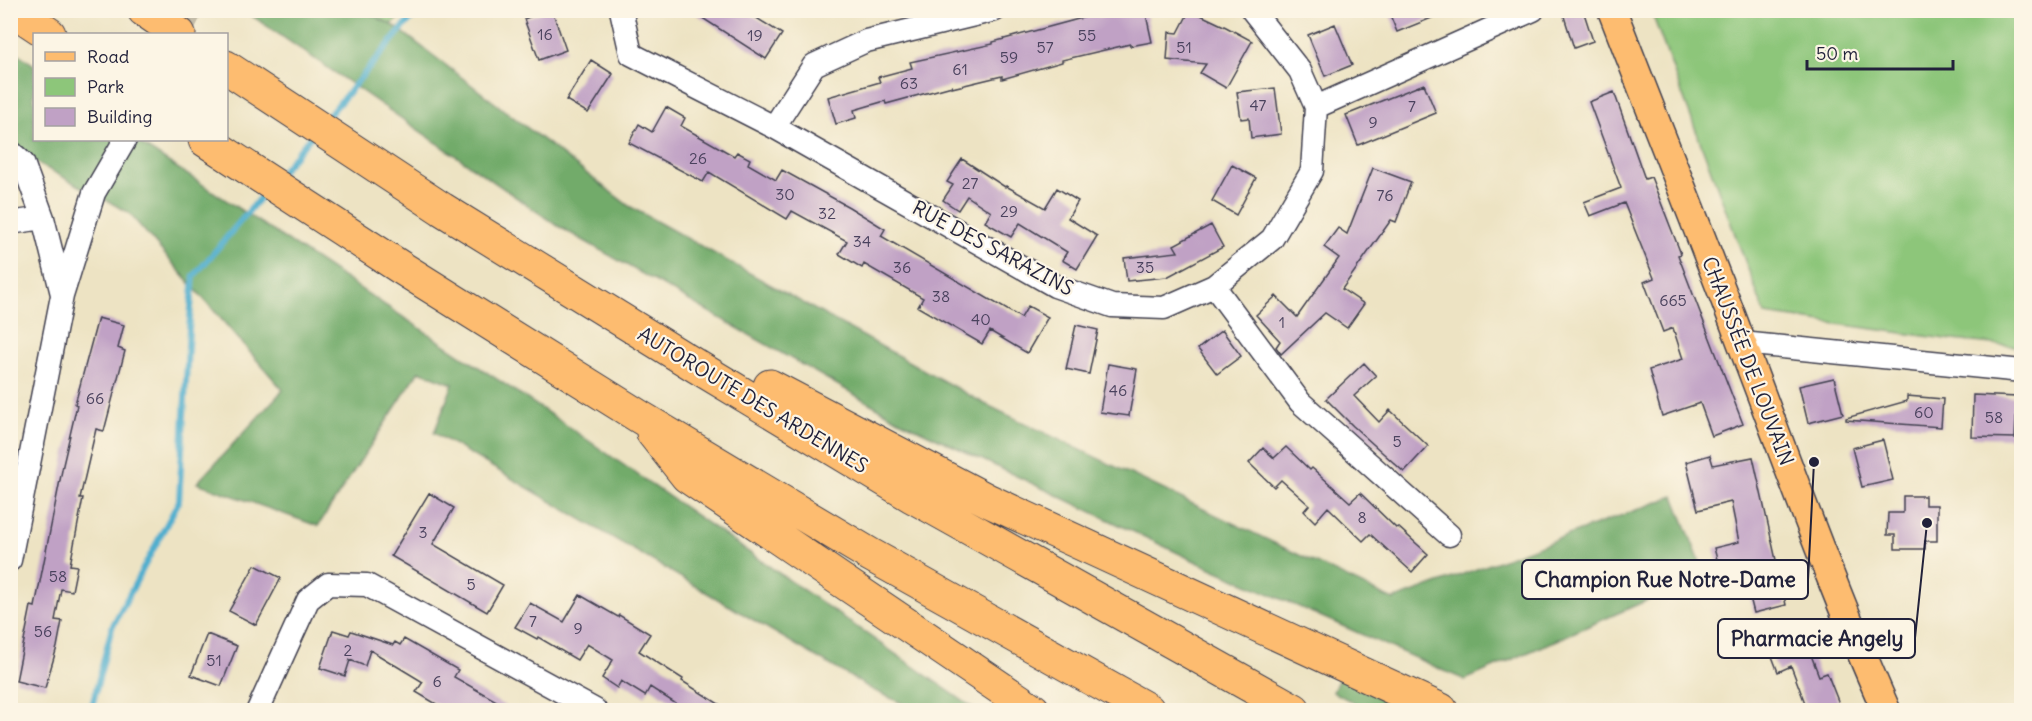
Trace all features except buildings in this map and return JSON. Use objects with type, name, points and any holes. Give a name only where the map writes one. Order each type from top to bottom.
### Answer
[{"type":"highway","points":[[14,10],[48,33]]},
{"type":"highway","points":[[144,10],[178,33]]},
{"type":"highway","name":"AUTOROUTE DES ARDENNES","points":[[228,68],[442,209],[696,366],[912,496],[1294,711]]},
{"type":"highway","points":[[207,141],[400,267],[640,417],[869,554],[1148,711]]},
{"type":"highway","points":[[696,366],[763,383],[989,501],[1441,711]]},
{"type":"highway","points":[[640,417],[687,476],[1033,711]]},
{"type":"main road","name":"CHAUSSÉE DE LOUVAIN","points":[[1612,10],[1742,344],[1811,530],[1886,711]]},
{"type":"street","name":"RUE DES SARAZINS","points":[[621,10],[631,54],[774,127],[1055,286],[1112,306],[1164,308],[1214,286],[1272,239],[1312,171],[1316,107],[1300,71],[1252,10]]},
{"type":"street","points":[[774,127],[814,65],[866,41],[995,10]]},
{"type":"street","points":[[1316,107],[1533,10]]},
{"type":"street","points":[[10,560],[62,296],[94,193],[124,141]]},
{"type":"street","points":[[10,151],[23,163],[43,218],[62,296]]},
{"type":"street","points":[[10,224],[43,218]]},
{"type":"street","points":[[1214,286],[1300,402],[1449,535]]},
{"type":"street","points":[[1742,344],[2022,370]]},
{"type":"street","points":[[258,711],[308,600],[328,584],[368,585],[595,711]]},
{"type":"green space","points":[[245,11],[364,11],[396,27],[629,206],[985,404],[1393,600],[1674,496],[1705,575],[1465,680],[1197,562],[901,421],[558,226]]},
{"type":"green space","points":[[364,11],[409,11],[391,24]]},
{"type":"green space","points":[[1651,11],[2021,11],[2021,347],[1765,314]]},
{"type":"green space","points":[[10,48],[33,64],[33,141],[137,141],[553,416],[976,710],[917,710],[873,690],[434,433],[453,384],[419,371],[318,526],[197,483],[283,390],[128,212],[11,149]]},
{"type":"green space","points":[[1339,678],[1407,710],[1368,710],[1333,692]]},
{"type":"waterway","points":[[325,120],[407,23],[422,10]]},
{"type":"waterway","points":[[277,177],[313,134]]},
{"type":"waterway","points":[[91,710],[112,627],[179,501],[194,276],[265,192]]},
{"type":"tunnel","points":[[180,33],[192,10]]},
{"type":"place","name":"Champion Rue Notre-Dame","points":[[1814,462]]},
{"type":"place","name":"Pharmacie Angely","points":[[1927,523]]}]
